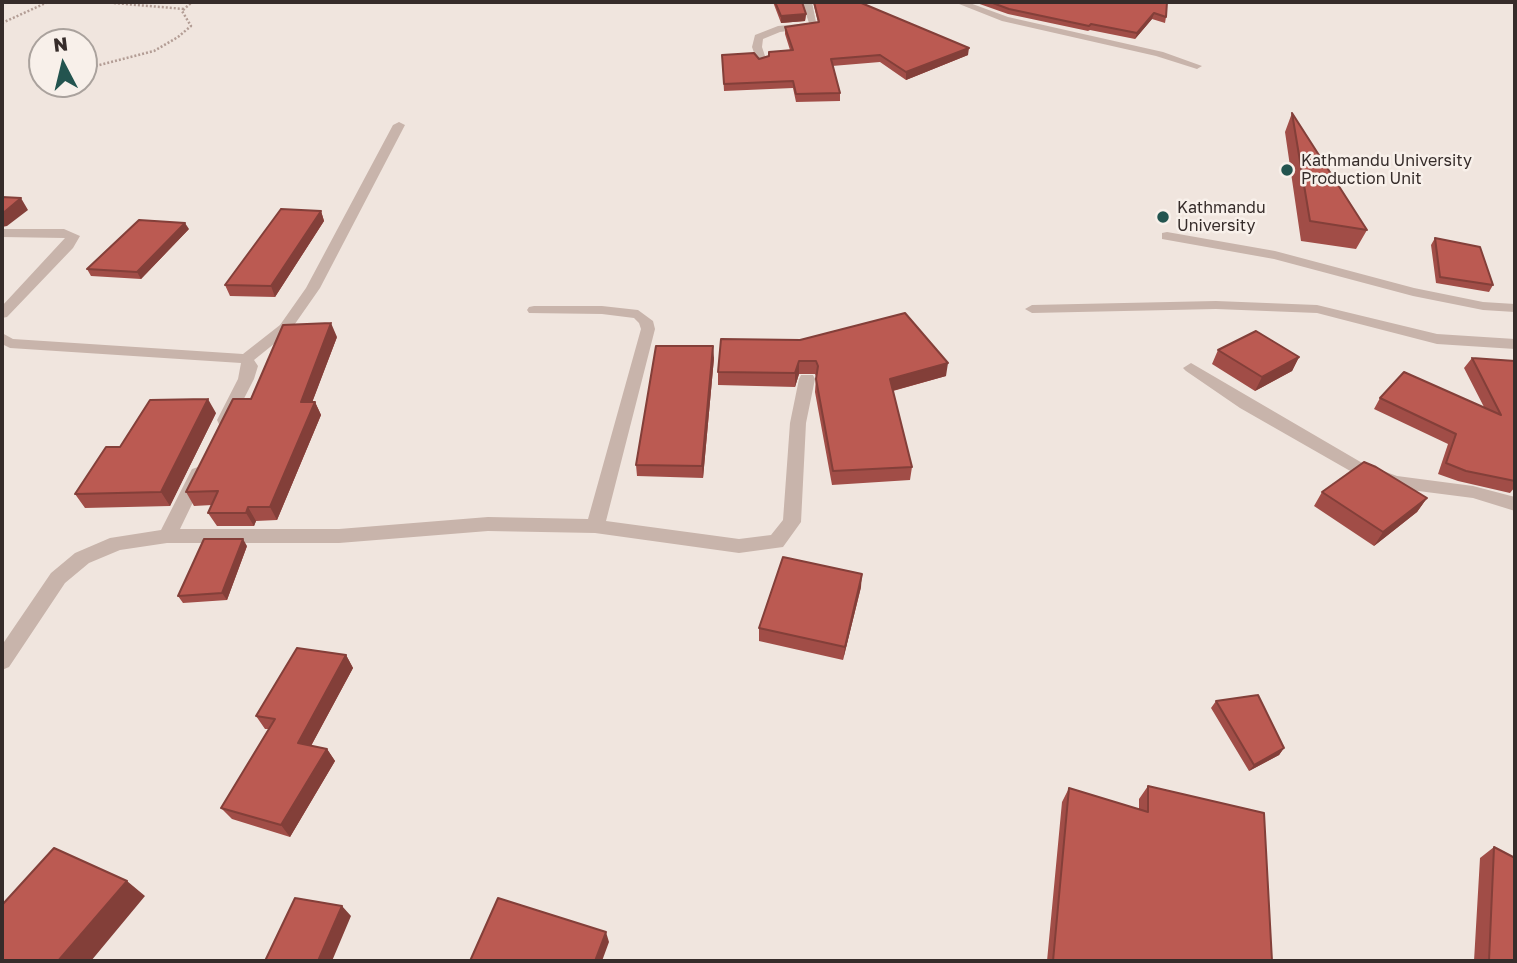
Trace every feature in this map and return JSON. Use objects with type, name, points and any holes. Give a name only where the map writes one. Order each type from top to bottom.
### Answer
[{"type":"street","points":[[762,62],[757,47],[758,37],[778,29],[814,25],[807,2]]},
{"type":"street","points":[[960,2],[1005,19],[1159,54],[1197,66]]},
{"type":"street","points":[[2,338],[10,343],[246,359],[285,328],[313,288],[399,125]]},
{"type":"street","points":[[2,233],[64,233],[73,236],[68,245],[2,314]]},
{"type":"street","points":[[1167,236],[1275,255],[1425,294],[1483,306],[1515,308]]},
{"type":"street","points":[[1032,309],[1216,305],[1317,309],[1437,339],[1515,344]]},
{"type":"street","points":[[534,310],[602,310],[638,314],[646,321],[648,329],[595,526]]},
{"type":"street","points":[[215,439],[246,379],[250,366],[246,359]]},
{"type":"street","points":[[1191,368],[1245,404],[1358,468],[1395,482],[1473,492],[1515,504]]},
{"type":"street","points":[[2,661],[58,578],[82,558],[117,543],[167,536],[339,536],[488,524],[595,526],[739,546],[776,542],[792,522],[798,423],[807,379]]},
{"type":"street","points":[[167,536],[203,464]]},
{"type":"path","points":[[2,23],[47,2]]},
{"type":"path","points":[[102,2],[184,9]]},
{"type":"path","points":[[98,65],[154,51],[172,41],[191,26],[182,14],[192,2]]},
{"type":"building","points":[[775,2],[802,2],[806,14],[781,16]]},
{"type":"building","points":[[814,2],[859,2],[969,48],[906,72],[880,55],[831,59],[840,93],[796,94],[793,81],[724,84],[722,55],[754,53],[759,59],[769,56],[769,52],[793,50],[785,27],[819,22]]},
{"type":"building","points":[[990,2],[1167,2],[1166,17],[1154,13],[1137,33],[1091,24],[1089,26],[1009,9]]},
{"type":"building","points":[[1292,113],[1367,230],[1310,221]]},
{"type":"building","points":[[2,197],[21,198],[2,214]]},
{"type":"building","points":[[281,209],[321,211],[271,286],[225,285]]},
{"type":"building","points":[[139,220],[185,223],[137,272],[87,269]]},
{"type":"building","points":[[1435,238],[1480,247],[1493,285],[1440,277]]},
{"type":"building","points":[[905,313],[948,363],[890,379],[912,467],[833,471],[816,379],[816,361],[799,361],[795,373],[718,372],[721,339],[800,340]]},
{"type":"building","points":[[331,323],[301,402],[315,402],[270,507],[248,507],[246,513],[208,513],[218,491],[186,492],[233,399],[251,399],[283,325]]},
{"type":"building","points":[[1256,331],[1299,357],[1262,377],[1218,350]]},
{"type":"building","points":[[656,346],[713,346],[702,466],[636,465]]},
{"type":"building","points":[[1472,358],[1515,361],[1515,481],[1466,471],[1446,463],[1456,434],[1380,398],[1404,372],[1501,415]]},
{"type":"building","points":[[208,399],[161,492],[75,494],[106,447],[120,447],[150,400]]},
{"type":"building","points":[[1364,462],[1427,498],[1383,532],[1322,492]]},
{"type":"building","points":[[204,539],[243,539],[222,593],[178,596]]},
{"type":"building","points":[[783,557],[862,574],[845,647],[759,628]]},
{"type":"building","points":[[297,648],[346,655],[298,743],[327,749],[281,825],[221,808],[275,719],[256,716]]},
{"type":"building","points":[[1258,695],[1284,748],[1254,765],[1216,701]]},
{"type":"building","points":[[1148,786],[1264,813],[1272,961],[1053,961],[1069,788],[1148,812]]},
{"type":"building","points":[[1494,847],[1515,858],[1515,961],[1489,961]]},
{"type":"building","points":[[54,848],[127,881],[58,961],[2,961],[2,905]]},
{"type":"building","points":[[295,898],[342,906],[318,961],[265,961]]},
{"type":"building","points":[[498,898],[606,932],[595,961],[470,961]]},
{"type":"place","name":"Kathmandu University Production Unit","points":[[1287,170]]},
{"type":"place","name":"Kathmandu University","points":[[1163,217]]}]
